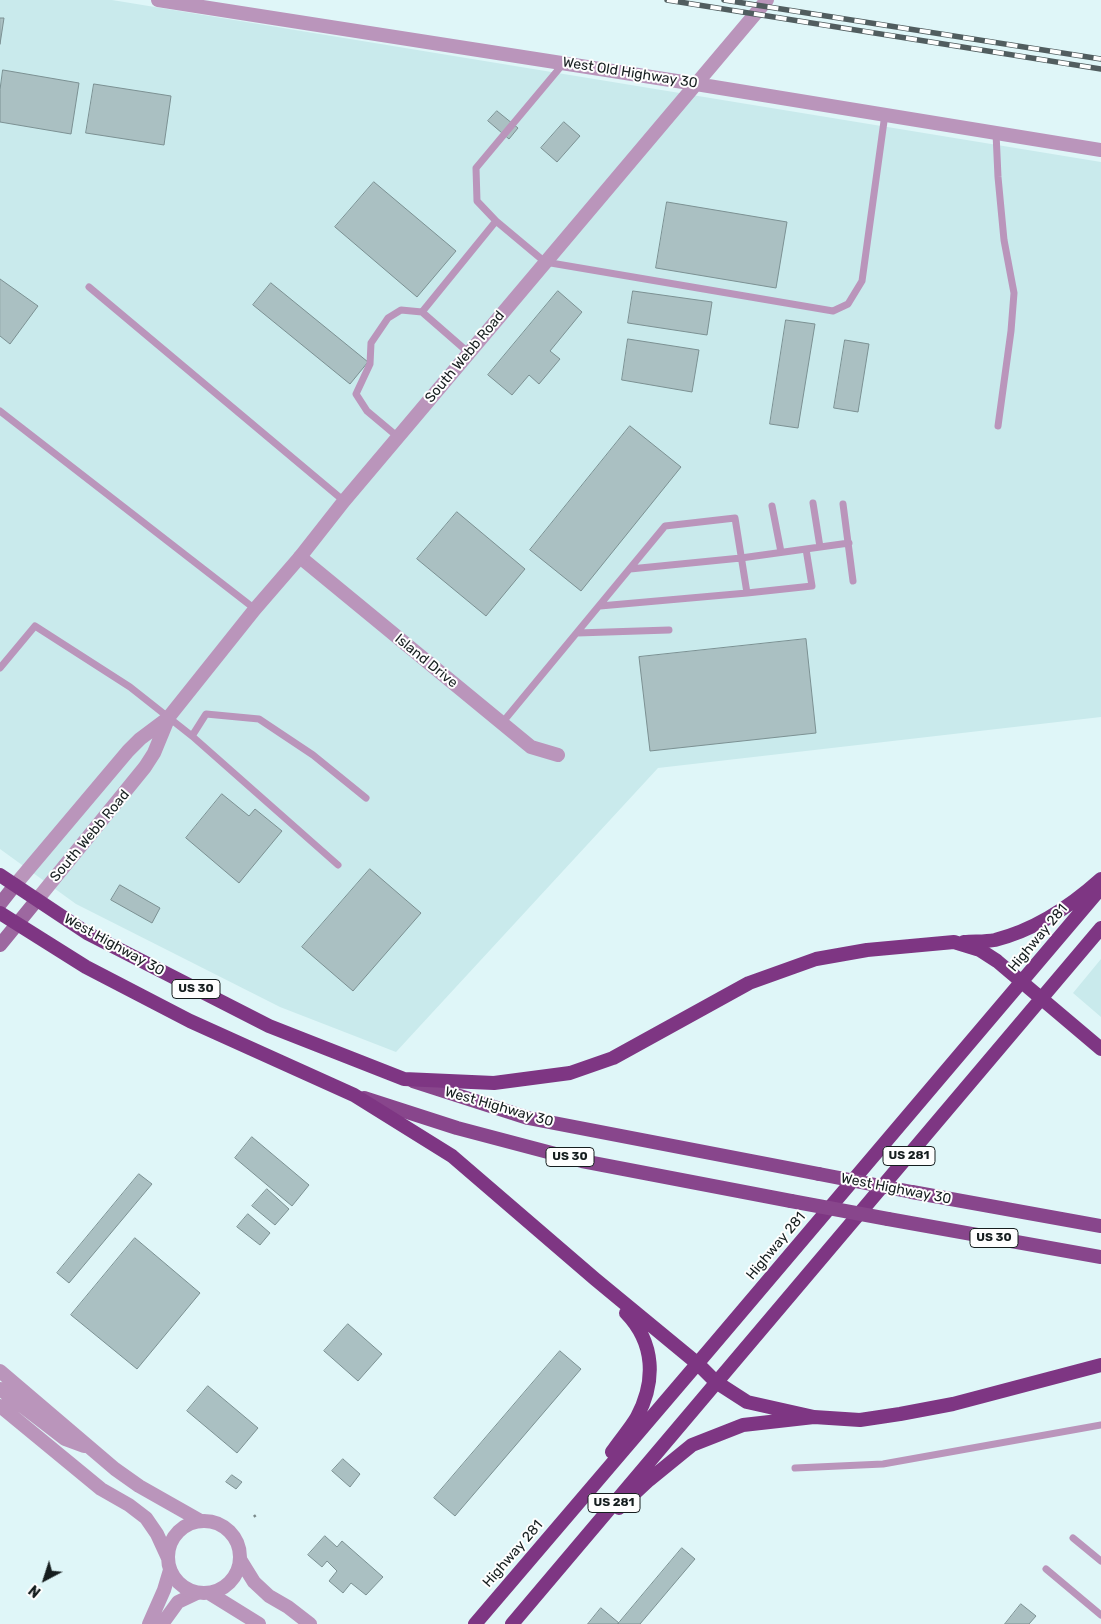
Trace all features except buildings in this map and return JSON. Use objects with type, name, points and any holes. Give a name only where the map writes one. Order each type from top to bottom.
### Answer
[{"type":"highway","name":"West Highway 30","points":[[0,875],[36,901],[87,933],[269,1026],[404,1079]]},
{"type":"highway","points":[[404,1079],[494,1083],[570,1074],[613,1058],[749,982],[816,959],[867,950],[994,940],[1022,931],[1068,905],[1101,879]]},
{"type":"highway","name":"Highway 281","points":[[475,1624],[1101,888]]},
{"type":"highway","name":"US 30","points":[[0,912],[86,967],[190,1020],[354,1095]]},
{"type":"highway","name":"US 281","points":[[512,1624],[1101,928]]},
{"type":"highway","points":[[954,942],[980,950],[997,961],[1023,981],[1101,1049]]},
{"type":"highway","points":[[354,1095],[452,1156],[595,1279],[698,1364],[716,1382],[747,1402],[814,1417],[860,1420],[953,1404],[1101,1365]]},
{"type":"highway","points":[[557,1528],[636,1418],[646,1396],[650,1379],[645,1339],[633,1320],[595,1279]]},
{"type":"highway","points":[[575,1550],[649,1480],[692,1444],[743,1425],[814,1417]]},
{"type":"main road","name":"South Webb Road","points":[[0,904],[15,885]]},
{"type":"main road","name":"South Webb Road","points":[[0,945],[36,901]]},
{"type":"main road","name":"West Highway 30","points":[[404,1079],[528,1118],[912,1192],[1101,1226]]},
{"type":"main road","name":"US 30","points":[[354,1095],[457,1128],[582,1161],[1101,1257]]},
{"type":"street","name":"West Old Highway 30","points":[[158,0],[564,63],[1101,150]]},
{"type":"street","name":"South Webb Road","points":[[15,885],[128,751],[140,739],[168,718],[344,501],[767,0]]},
{"type":"street","name":"Island Drive","points":[[300,557],[531,747],[558,755]]},
{"type":"street","name":"South Webb Road","points":[[36,901],[145,767],[154,753],[168,718]]},
{"type":"street","points":[[0,1372],[115,1469],[139,1486],[200,1520],[216,1522],[229,1530],[238,1542],[241,1562],[254,1582],[269,1596],[288,1607],[310,1624]]},
{"type":"street","points":[[0,1389],[65,1439],[91,1448]]},
{"type":"street","points":[[0,1406],[102,1489],[146,1518],[157,1534],[176,1580],[185,1588],[203,1593],[259,1624]]},
{"type":"street","points":[[149,1624],[164,1590],[169,1564],[169,1547],[176,1533],[189,1523],[200,1520]]},
{"type":"street","points":[[162,1624],[178,1602],[203,1593],[220,1590],[230,1583],[237,1573],[241,1562]]},
{"type":"lane","points":[[564,63],[476,168],[477,201],[496,220],[546,262],[833,312],[848,304],[862,281],[884,114]]},
{"type":"lane","points":[[996,132],[1004,240],[1014,293],[1011,332],[998,426]]},
{"type":"lane","points":[[422,312],[496,220]]},
{"type":"lane","points":[[89,287],[344,501]]},
{"type":"lane","points":[[398,437],[367,410],[356,394],[370,364],[371,343],[388,318],[401,310],[422,312],[469,353]]},
{"type":"lane","points":[[0,410],[255,609]]},
{"type":"lane","points":[[813,503],[820,547]]},
{"type":"lane","points":[[843,504],[853,581]]},
{"type":"lane","points":[[772,506],[781,552]]},
{"type":"lane","points":[[502,724],[664,526],[735,518],[747,593]]},
{"type":"lane","points":[[630,569],[741,558],[849,543]]},
{"type":"lane","points":[[600,606],[812,586],[806,549]]},
{"type":"lane","points":[[0,668],[35,626],[130,687],[192,736],[338,865]]},
{"type":"lane","points":[[577,633],[669,630]]},
{"type":"lane","points":[[192,736],[206,714],[259,719],[313,755],[366,798]]},
{"type":"lane","points":[[795,1468],[883,1464],[1101,1425]]},
{"type":"lane","points":[[1073,1538],[1101,1561]]},
{"type":"lane","points":[[1046,1569],[1101,1616]]},
{"type":"path","points":[[254,1515],[257,1519]]},
{"type":"shaded area","points":[[0,0],[112,0],[1101,162],[1101,717],[658,768],[396,1052],[280,1007],[76,904],[0,849]]},
{"type":"shaded area","points":[[1101,959],[1101,1017],[1073,993]]},
{"type":"railway","points":[[667,0],[1101,69]]},
{"type":"railway","points":[[724,0],[1101,59]]}]
